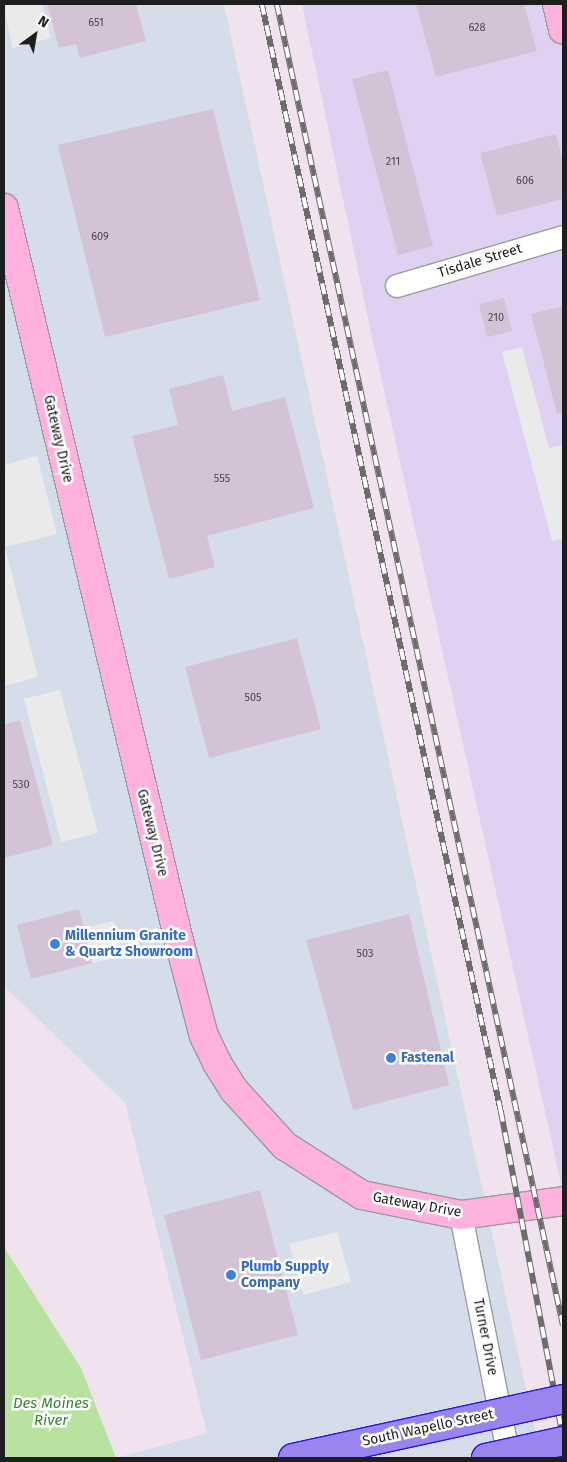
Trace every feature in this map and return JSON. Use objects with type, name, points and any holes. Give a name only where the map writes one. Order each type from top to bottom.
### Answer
[{"type":"highway","name":"South Wapello Street","points":[[293,1458],[563,1399]]},
{"type":"highway","points":[[486,1458],[563,1441]]},
{"type":"street","points":[[557,4],[563,29]]},
{"type":"street","name":"Gateway Drive","points":[[4,208],[204,1036],[234,1090],[285,1146],[362,1195],[461,1215],[563,1201]]},
{"type":"street","name":"Tisdale Street","points":[[397,286],[563,236]]},
{"type":"street","name":"Turner Drive","points":[[461,1215],[509,1458]]},
{"type":"shaded area","points":[[4,4],[224,4],[541,1458],[116,1458],[207,1433],[125,1103],[4,986]]},
{"type":"shaded area","points":[[4,4],[42,4],[51,38],[12,48]]},
{"type":"shaded area","points":[[302,4],[563,4],[563,1192],[369,323]]},
{"type":"shaded area","points":[[522,347],[549,448],[563,445],[563,539],[552,541],[502,352]]},
{"type":"shaded area","points":[[37,456],[57,534],[5,547],[38,677],[4,686],[4,465]]},
{"type":"shaded area","points":[[60,690],[98,833],[61,842],[24,699]]},
{"type":"shaded area","points":[[114,921],[123,956],[92,963],[83,928]]},
{"type":"shaded area","points":[[337,1232],[351,1282],[303,1295],[289,1244]]},
{"type":"water","name":"Des Moines River","points":[[4,1247],[81,1368],[116,1458],[4,1458]]},
{"type":"building","points":[[47,4],[136,4],[146,41],[80,58],[76,44],[59,48]]},
{"type":"building","points":[[416,4],[524,4],[537,51],[436,77]]},
{"type":"building","points":[[388,70],[433,246],[398,255],[352,79]]},
{"type":"building","points":[[213,109],[260,300],[105,337],[58,145]]},
{"type":"building","points":[[556,134],[563,163],[563,199],[497,216],[480,153]]},
{"type":"building","points":[[504,298],[512,331],[487,337],[479,304]]},
{"type":"building","points":[[563,306],[563,413],[557,414],[531,314]]},
{"type":"building","points":[[223,375],[232,411],[285,397],[314,508],[207,536],[215,567],[169,579],[132,436],[178,425],[169,389]]},
{"type":"building","points":[[297,638],[321,729],[209,758],[185,667]]},
{"type":"building","points":[[20,720],[53,845],[4,858],[4,725]]},
{"type":"building","name":"Millennium Granite & Quartz Showroom","points":[[79,909],[92,963],[31,979],[17,925]]},
{"type":"building","points":[[409,914],[449,1085],[353,1110],[306,940]]},
{"type":"building","name":"Plumb Supply Company","points":[[260,1190],[298,1335],[201,1360],[164,1215]]},
{"type":"railway","points":[[262,4],[501,1111],[563,1437]]},
{"type":"railway","points":[[277,4],[563,1325]]},
{"type":"place","name":"Millennium Granite & Quartz Showroom","points":[[55,944]]},
{"type":"place","name":"Fastenal","points":[[391,1058]]},
{"type":"place","name":"Plumb Supply Company","points":[[231,1275]]}]
